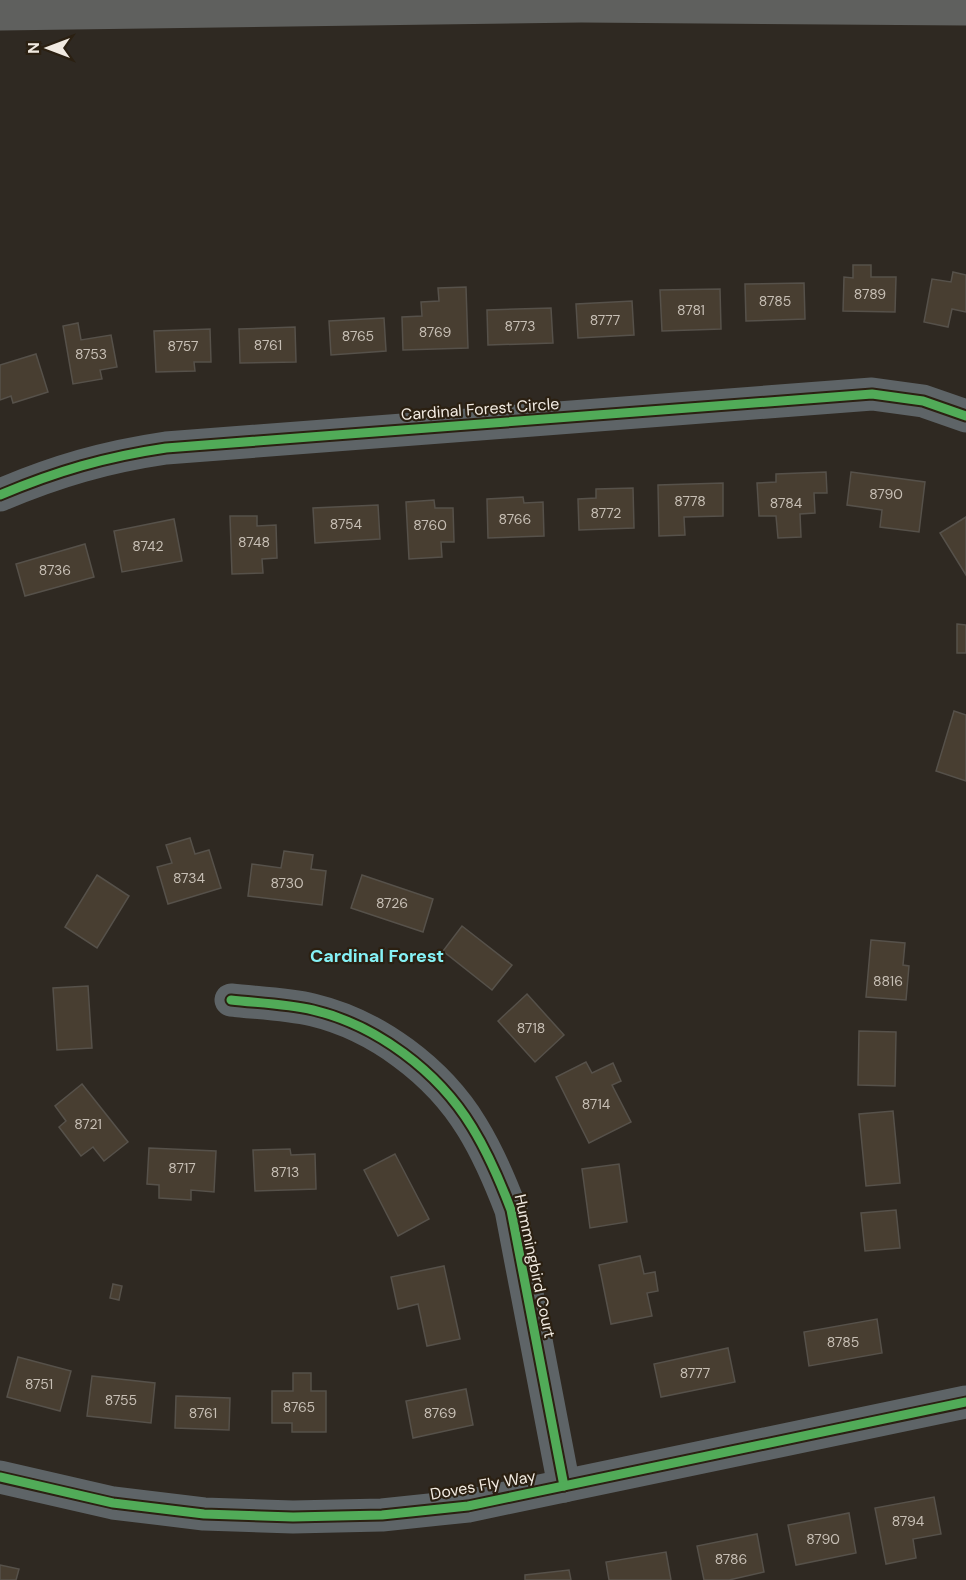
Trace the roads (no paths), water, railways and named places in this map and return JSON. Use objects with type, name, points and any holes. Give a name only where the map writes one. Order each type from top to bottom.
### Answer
[{"type":"highway","points":[[0,14],[581,6],[966,9]]},
{"type":"street","name":"Cardinal Forest Circle","points":[[0,495],[45,476],[110,456],[166,448],[872,394],[923,401],[966,416]]},
{"type":"street","name":"Hummingbird Court","points":[[231,1000],[313,1010],[367,1028],[409,1058],[443,1090],[471,1124],[494,1166],[511,1210],[564,1486]]},
{"type":"street","name":"Doves Fly Way","points":[[0,1477],[112,1503],[204,1514],[293,1518],[382,1515],[468,1506],[966,1402]]},
{"type":"district","name":"Cardinal Forest","points":[[377,956]]}]
